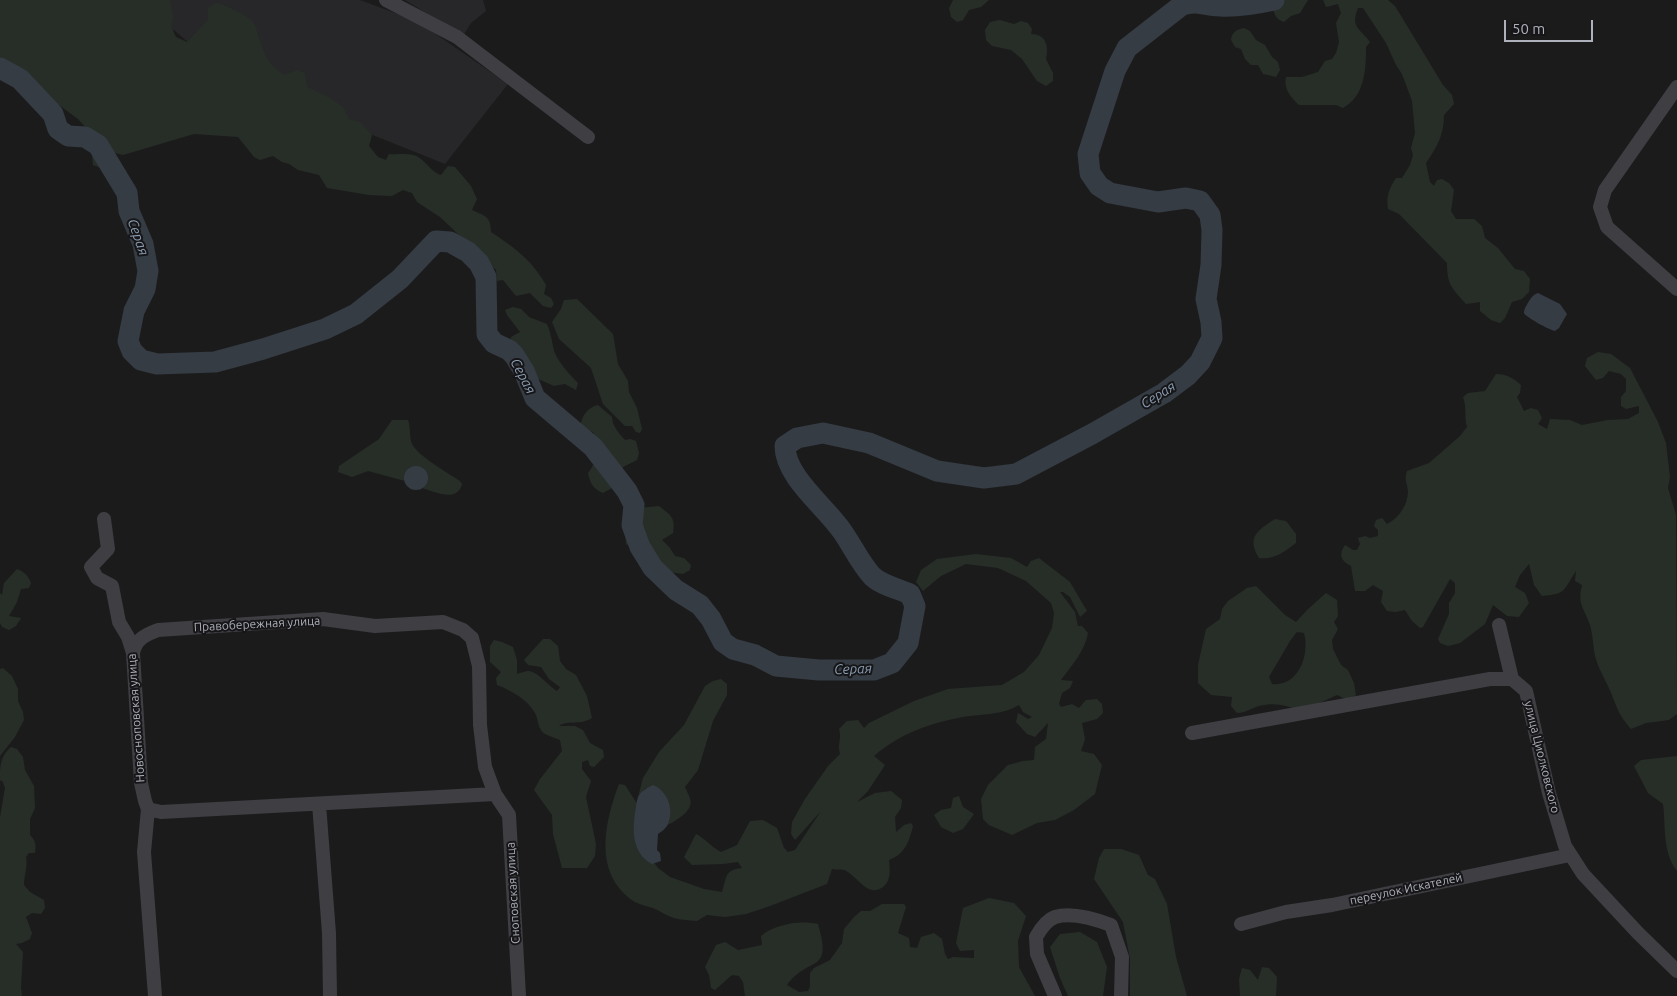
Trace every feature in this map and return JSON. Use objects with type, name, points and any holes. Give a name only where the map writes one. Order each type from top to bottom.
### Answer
[{"type":"street","points":[[386,0],[457,38],[588,137]]},
{"type":"street","points":[[1677,87],[1605,190],[1600,207],[1607,227],[1677,289]]},
{"type":"street","name":"Новосноповская улица","points":[[104,519],[108,549],[91,567],[97,578],[112,586],[119,622],[128,637],[133,653],[140,783],[148,809],[144,852],[155,996]]},
{"type":"street","name":"Правобережная улица","points":[[133,653],[134,645],[143,636],[158,630],[323,620],[375,626],[442,622],[463,630],[472,638],[474,645]]},
{"type":"street","points":[[1192,733],[1490,679],[1512,679],[1499,625]]},
{"type":"street","name":"Сноповская улица","points":[[474,645],[479,666],[480,725],[485,767],[495,794],[508,815],[519,996]]},
{"type":"street","name":"улица Циолковского","points":[[1512,679],[1526,691],[1549,793],[1565,846],[1570,855],[1583,874],[1638,933],[1677,971]]},
{"type":"street","points":[[148,809],[161,812],[495,794]]},
{"type":"street","points":[[318,804],[329,933],[330,996]]},
{"type":"street","name":"переулок Искателей","points":[[1241,924],[1286,912],[1332,905],[1570,855]]},
{"type":"street","points":[[1054,996],[1037,954],[1036,937],[1044,925],[1054,917],[1077,916],[1094,919],[1110,925],[1122,957],[1121,996]]},
{"type":"shaded area","points":[[0,0],[170,0],[173,18],[171,26],[176,37],[187,42],[208,20],[208,8],[216,3],[237,11],[255,25],[270,63],[285,75],[297,70],[305,73],[307,87],[330,98],[343,107],[349,119],[360,122],[372,135],[369,146],[378,157],[386,160],[389,154],[417,156],[441,175],[448,166],[455,167],[471,186],[477,199],[472,210],[486,217],[490,223],[491,232],[529,261],[546,285],[544,294],[551,298],[554,304],[551,308],[543,306],[530,293],[516,296],[503,280],[497,281],[496,270],[440,217],[417,202],[412,193],[403,190],[392,196],[369,195],[327,188],[319,175],[298,170],[273,156],[260,160],[254,157],[238,137],[194,134],[123,155],[115,153],[113,166],[104,169],[93,165],[92,156],[97,140],[78,119],[33,86],[22,72],[7,66],[0,60]]},
{"type":"shaded area","points":[[157,0],[360,0],[417,21],[508,84],[445,164],[350,126],[189,43],[149,9]]},
{"type":"shaded area","points":[[405,0],[483,0],[486,11],[471,23],[463,36]]},
{"type":"shaded area","points":[[953,0],[989,0],[981,7],[969,10],[963,20],[957,22],[951,17],[949,8]]},
{"type":"shaded area","points":[[1281,0],[1308,0],[1300,13],[1291,16],[1284,22],[1276,17],[1273,8],[1278,6]]},
{"type":"shaded area","points":[[1323,0],[1388,0],[1395,6],[1443,85],[1452,95],[1454,104],[1444,115],[1443,129],[1439,140],[1426,163],[1430,182],[1434,186],[1437,180],[1442,179],[1449,183],[1454,190],[1451,211],[1456,219],[1474,219],[1482,226],[1485,238],[1498,248],[1515,269],[1524,271],[1530,279],[1529,292],[1522,299],[1512,302],[1505,318],[1500,323],[1491,320],[1480,311],[1480,302],[1466,304],[1451,286],[1447,263],[1399,214],[1388,209],[1388,197],[1392,185],[1396,178],[1402,178],[1410,165],[1413,155],[1411,148],[1415,133],[1412,101],[1402,74],[1386,43],[1363,8],[1358,8],[1355,20],[1357,27],[1370,42],[1366,47],[1363,81],[1356,96],[1350,103],[1343,108],[1336,105],[1299,105],[1288,93],[1286,77],[1302,77],[1318,72],[1325,61],[1332,59],[1336,53],[1339,42],[1336,23],[1341,13],[1338,4],[1326,7]]},
{"type":"shaded area","points":[[1000,20],[1014,24],[1021,21],[1028,23],[1032,29],[1031,34],[1043,38],[1047,45],[1046,59],[1053,73],[1053,81],[1046,86],[1037,81],[1022,59],[1011,50],[992,46],[986,40],[985,30],[990,22]]},
{"type":"shaded area","points":[[1244,28],[1250,31],[1256,40],[1265,45],[1272,57],[1278,62],[1280,70],[1276,77],[1263,74],[1258,65],[1251,65],[1245,59],[1241,49],[1235,47],[1231,40],[1232,35]]},
{"type":"shaded area","points":[[1538,293],[1560,304],[1567,314],[1559,328],[1555,331],[1548,329],[1524,313],[1529,301]]},
{"type":"shaded area","points":[[577,299],[613,334],[618,364],[628,381],[629,392],[637,408],[642,429],[640,433],[636,432],[632,426],[625,426],[603,404],[591,368],[559,339],[552,322],[561,309],[564,300]]},
{"type":"shaded area","points":[[513,307],[521,309],[529,317],[547,324],[556,355],[564,368],[578,383],[576,390],[565,384],[554,386],[529,375],[523,365],[524,356],[511,347],[511,337],[520,332],[505,310]]},
{"type":"shaded area","points":[[1598,352],[1611,354],[1630,368],[1658,422],[1666,443],[1670,477],[1668,488],[1676,515],[1677,714],[1669,720],[1646,723],[1631,729],[1620,713],[1595,656],[1590,625],[1580,597],[1582,585],[1575,581],[1576,571],[1564,590],[1556,594],[1542,596],[1534,585],[1529,564],[1520,575],[1515,587],[1525,593],[1529,603],[1519,617],[1507,616],[1493,605],[1485,624],[1460,643],[1448,646],[1440,643],[1438,639],[1449,614],[1449,603],[1455,593],[1455,583],[1450,579],[1423,627],[1420,628],[1412,621],[1405,610],[1387,611],[1381,602],[1383,591],[1373,585],[1365,591],[1355,591],[1351,566],[1343,560],[1341,555],[1345,545],[1353,550],[1357,550],[1360,544],[1358,538],[1378,536],[1378,530],[1374,526],[1376,520],[1382,518],[1387,524],[1399,515],[1405,506],[1408,496],[1407,471],[1429,463],[1460,436],[1467,427],[1463,397],[1468,393],[1485,391],[1496,374],[1510,377],[1521,385],[1520,393],[1517,397],[1524,411],[1531,408],[1538,410],[1542,418],[1538,424],[1547,429],[1550,419],[1570,420],[1582,425],[1608,420],[1628,419],[1639,413],[1639,406],[1626,409],[1621,406],[1621,397],[1626,391],[1626,379],[1621,374],[1609,371],[1603,378],[1596,380],[1585,366],[1587,358]]},
{"type":"shaded area","points":[[598,405],[612,417],[618,432],[625,440],[636,441],[639,453],[637,460],[623,467],[620,477],[611,476],[614,484],[612,488],[603,493],[592,485],[588,473],[596,457],[595,446],[590,441],[595,439],[595,436],[593,432],[581,428],[585,413]]},
{"type":"shaded area","points":[[392,420],[408,420],[411,441],[415,449],[460,481],[462,484],[456,493],[445,495],[422,488],[424,486],[407,473],[405,481],[368,471],[352,477],[338,472],[339,466],[379,439]]},
{"type":"shaded area","points":[[416,466],[424,470],[428,478],[424,486],[416,490],[408,486],[404,478],[408,470]]},
{"type":"shaded area","points":[[659,506],[671,517],[674,523],[673,533],[662,540],[675,556],[684,558],[691,565],[690,570],[683,574],[669,572],[661,564],[646,562],[638,551],[626,544],[625,529],[630,525],[630,517],[636,514],[639,508]]},
{"type":"shaded area","points":[[1275,519],[1286,521],[1296,534],[1296,543],[1274,557],[1259,558],[1255,551],[1254,539],[1259,531]]},
{"type":"shaded area","points":[[976,554],[1011,558],[1027,567],[1031,561],[1039,558],[1070,582],[1087,611],[1080,617],[1070,597],[1060,592],[1075,612],[1078,626],[1082,626],[1088,633],[1081,652],[1061,680],[1073,681],[1070,688],[1062,693],[1059,704],[1061,707],[1072,704],[1079,708],[1086,700],[1097,699],[1102,704],[1103,713],[1097,719],[1082,723],[1085,739],[1081,751],[1094,754],[1102,765],[1095,794],[1074,810],[1055,820],[1037,823],[1012,835],[989,825],[983,819],[981,799],[988,785],[1008,765],[1034,760],[1035,747],[1046,739],[1048,723],[1035,737],[1027,734],[1016,722],[1018,713],[1028,719],[1032,717],[1023,712],[1019,705],[999,712],[963,717],[927,726],[894,741],[874,756],[885,765],[868,791],[857,802],[875,793],[891,791],[902,800],[901,808],[895,817],[896,832],[904,825],[911,823],[913,826],[906,847],[889,860],[890,871],[888,881],[878,890],[868,888],[844,870],[832,869],[827,884],[770,906],[746,914],[725,917],[707,915],[697,921],[671,917],[635,902],[622,891],[613,878],[606,848],[609,816],[619,784],[625,785],[638,805],[641,845],[658,868],[670,877],[704,889],[722,892],[727,875],[732,870],[742,868],[738,862],[692,865],[684,857],[696,834],[721,852],[737,845],[750,821],[763,820],[777,828],[784,848],[788,852],[795,850],[821,811],[795,840],[791,834],[792,822],[805,799],[828,766],[840,754],[839,729],[847,721],[858,720],[864,728],[869,723],[914,701],[948,689],[1002,685],[1024,672],[1039,655],[1052,628],[1054,613],[1051,603],[1026,581],[998,568],[966,564],[941,576],[923,591],[916,582],[921,570],[937,559]]},
{"type":"shaded area","points":[[17,569],[29,578],[31,583],[29,588],[21,589],[17,602],[9,616],[21,618],[16,626],[9,630],[2,627],[0,623],[0,593],[2,595],[4,583]]},
{"type":"shaded area","points":[[1256,586],[1285,615],[1296,622],[1326,593],[1337,600],[1338,616],[1334,622],[1338,629],[1332,640],[1333,649],[1341,665],[1348,670],[1354,683],[1356,695],[1347,699],[1337,695],[1302,711],[1271,704],[1237,713],[1231,706],[1232,697],[1211,695],[1198,683],[1198,665],[1206,629],[1220,619],[1222,609],[1228,601],[1247,588]],"holes":[[[1297,632],[1304,633],[1304,659],[1296,675],[1281,684],[1272,684],[1269,677],[1290,641]]]},
{"type":"shaded area","points":[[543,639],[550,639],[558,646],[560,661],[566,669],[576,675],[587,696],[592,718],[583,722],[567,723],[559,726],[575,726],[583,730],[590,743],[603,750],[604,757],[594,767],[590,766],[588,760],[582,762],[582,769],[591,781],[586,797],[596,844],[595,856],[587,868],[562,868],[553,834],[552,815],[534,790],[540,779],[562,751],[560,740],[542,732],[535,713],[524,700],[497,685],[496,678],[501,672],[490,662],[490,646],[494,640],[502,642],[513,647],[517,660],[517,674],[528,671],[533,672],[557,691],[560,687],[549,679],[541,667],[528,665],[524,660]]},
{"type":"shaded area","points":[[3,668],[12,676],[18,689],[18,701],[24,720],[15,737],[0,756],[0,669]]},
{"type":"shaded area","points":[[721,679],[727,684],[727,695],[713,721],[698,770],[685,787],[691,802],[689,809],[682,816],[667,825],[663,822],[646,788],[638,797],[643,778],[659,752],[684,725],[705,686]]},
{"type":"shaded area","points":[[11,747],[17,749],[23,757],[25,770],[34,786],[35,808],[30,819],[30,835],[34,841],[35,853],[29,853],[26,857],[24,885],[30,892],[44,900],[45,908],[41,914],[32,913],[26,917],[32,933],[30,939],[16,944],[23,952],[22,996],[0,996],[0,817],[5,788],[0,780],[0,770],[1,762]]},
{"type":"shaded area","points":[[1677,756],[1677,871],[1669,856],[1665,839],[1663,804],[1648,793],[1634,766],[1641,760]]},
{"type":"shaded area","points":[[653,785],[663,792],[669,802],[670,814],[667,826],[658,834],[657,850],[660,853],[661,861],[652,864],[646,860],[637,848],[634,828],[638,797],[642,791]]},
{"type":"shaded area","points":[[959,796],[963,807],[974,814],[963,829],[953,833],[941,827],[934,815],[941,810],[951,808],[953,798]]},
{"type":"shaded area","points":[[1104,849],[1121,849],[1139,855],[1148,875],[1155,879],[1167,904],[1176,957],[1187,996],[1130,996],[1130,959],[1123,922],[1094,879],[1099,858]]},
{"type":"shaded area","points":[[989,898],[1014,903],[1026,916],[1018,941],[1019,967],[1035,996],[745,996],[743,982],[739,976],[732,975],[715,990],[711,988],[709,975],[705,967],[716,945],[725,942],[738,950],[762,945],[761,936],[773,928],[796,923],[818,924],[823,951],[821,958],[795,976],[787,985],[799,992],[808,991],[810,987],[810,973],[814,968],[830,960],[842,943],[844,929],[854,917],[861,911],[870,911],[882,904],[904,904],[906,907],[898,933],[909,938],[910,947],[917,948],[921,937],[934,933],[942,939],[948,959],[953,957],[974,958],[974,950],[960,951],[956,943],[963,908]]},
{"type":"shaded area","points":[[1080,932],[1097,942],[1107,967],[1103,996],[1068,996],[1060,978],[1050,947],[1060,934]]},
{"type":"shaded area","points":[[1262,967],[1269,968],[1277,977],[1276,996],[1240,996],[1239,979],[1242,968],[1250,970],[1258,980]]},
{"type":"waterway","name":"Серая","points":[[0,68],[20,79],[53,114],[58,129],[68,136],[85,137],[98,145],[127,193],[129,211],[143,244],[148,271],[145,289],[134,311],[128,341],[132,351],[141,360],[157,364],[215,362],[325,329],[356,314],[400,279],[436,241],[450,242],[468,252],[479,263],[486,277],[487,334],[494,343],[509,350],[514,355],[524,371],[535,398],[593,447],[627,491],[634,505],[632,525],[640,547],[653,568],[676,590],[700,605],[711,619],[723,642],[733,649],[755,655],[776,666],[819,670],[874,670],[892,663],[908,643],[915,606],[910,594],[880,582],[872,576],[842,531],[799,480],[787,458],[785,446],[797,438],[823,433],[869,443],[937,471],[984,478],[1016,474],[1164,393],[1188,375],[1200,362],[1212,338],[1206,299],[1211,265],[1212,230],[1210,215],[1200,201],[1186,198],[1158,202],[1110,193],[1099,186],[1090,173],[1088,154],[1115,71],[1127,48],[1182,5],[1197,3],[1214,6],[1234,6],[1274,0]]}]
